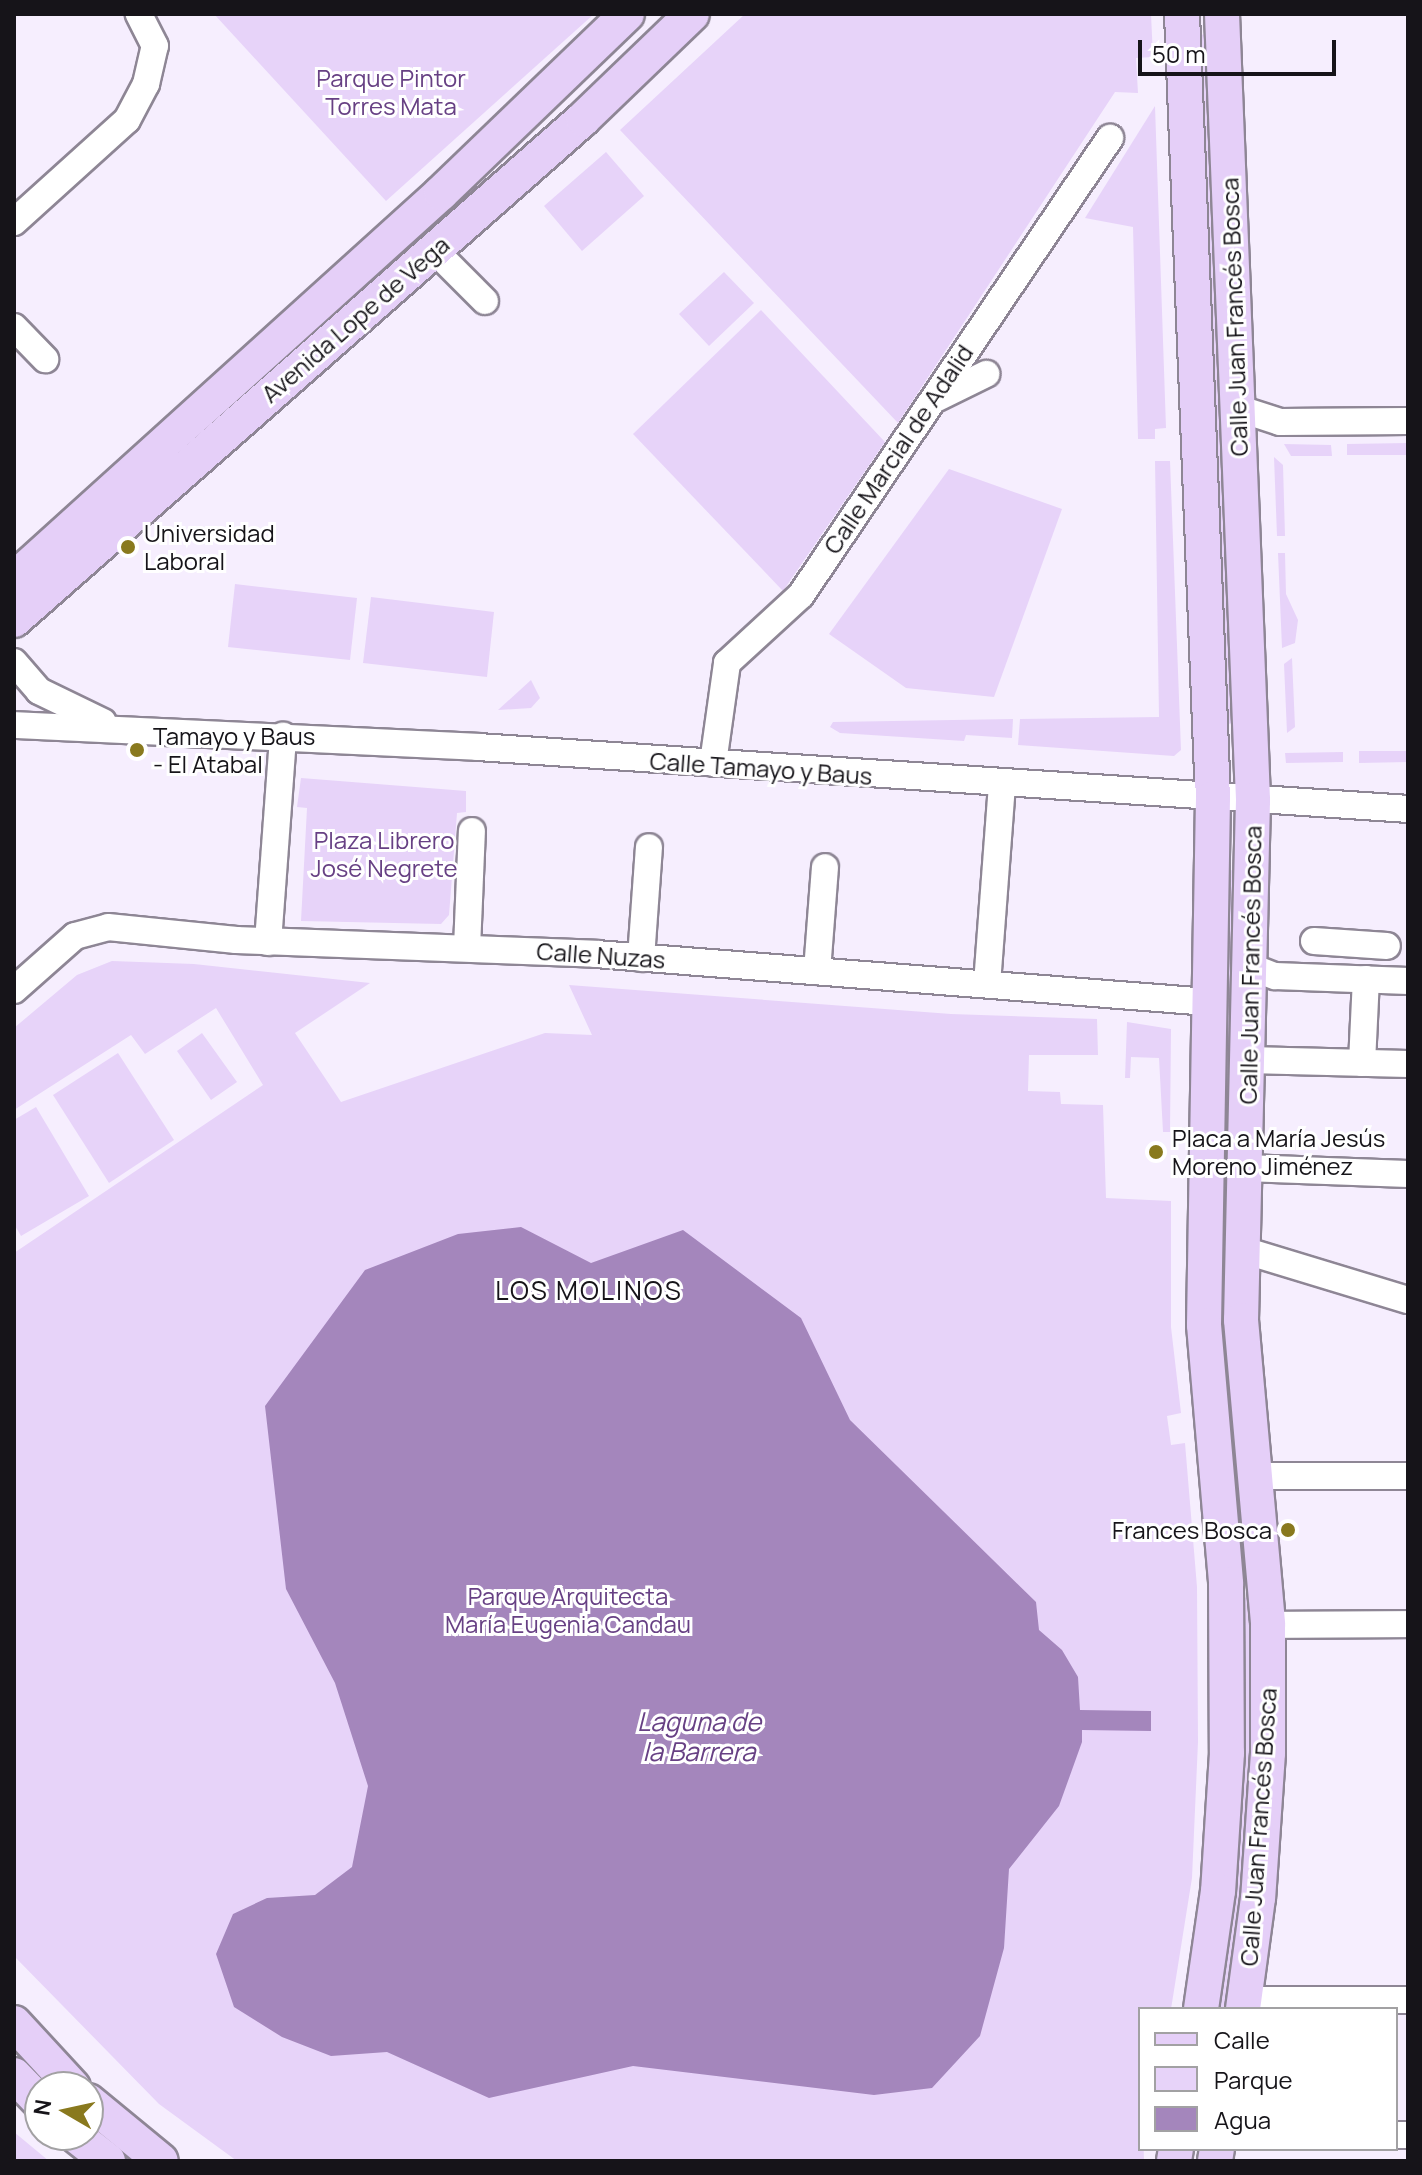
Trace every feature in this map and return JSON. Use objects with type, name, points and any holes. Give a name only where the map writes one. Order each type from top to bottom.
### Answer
[{"type":"main road","name":"Avenida Lope de Vega","points":[[14,579],[441,193],[627,14]]},
{"type":"main road","name":"Avenida Lope de Vega","points":[[14,620],[434,250],[692,14]]},
{"type":"main road","name":"Calle Juan Francés Bosca","points":[[1182,14],[1213,798],[1204,1325],[1226,1584],[1227,1753],[1218,1891],[1201,2007]]},
{"type":"main road","name":"Calle Juan Francés Bosca","points":[[1222,14],[1253,800],[1241,1320],[1268,1625],[1268,1753],[1244,2004]]},
{"type":"main road","points":[[14,2023],[58,2071]]},
{"type":"main road","points":[[104,2114],[161,2161]]},
{"type":"street","points":[[14,222],[127,120],[146,84],[155,46],[139,14]]},
{"type":"street","name":"Calle Marcial de Adalid","points":[[713,763],[729,706],[727,663],[801,595],[1110,138]]},
{"type":"street","points":[[434,250],[485,301]]},
{"type":"street","points":[[14,327],[45,359]]},
{"type":"street","points":[[934,400],[986,374]]},
{"type":"street","points":[[1237,408],[1280,422],[1408,421]]},
{"type":"street","name":"Calle Tamayo y Baus","points":[[14,662],[39,691],[113,727]]},
{"type":"street","name":"Calle Tamayo y Baus","points":[[14,725],[283,736],[1408,809]]},
{"type":"street","points":[[268,942],[283,736]]},
{"type":"street","points":[[987,984],[1002,784]]},
{"type":"street","points":[[467,948],[472,831]]},
{"type":"street","points":[[641,958],[649,847]]},
{"type":"street","points":[[817,971],[825,867]]},
{"type":"street","name":"Calle Nuzas","points":[[14,990],[75,936],[108,927],[268,942],[467,948],[641,958],[1209,1002]]},
{"type":"street","points":[[1314,941],[1387,946]]},
{"type":"street","points":[[1339,978],[1342,943]]},
{"type":"street","points":[[1251,967],[1275,976],[1408,981]]},
{"type":"street","points":[[1362,1063],[1366,979]]},
{"type":"street","points":[[1248,1060],[1408,1064]]},
{"type":"street","points":[[1245,1168],[1408,1174]]},
{"type":"street","points":[[1243,1250],[1408,1300]]},
{"type":"street","points":[[1253,1476],[1408,1476]]},
{"type":"street","points":[[1268,1625],[1408,1624]]},
{"type":"street","points":[[1244,2004],[1408,2000]]},
{"type":"green space","name":"Parque Pintor Torres Mata","points":[[214,14],[594,14],[386,201]]},
{"type":"green space","points":[[745,14],[1151,14],[1153,57],[1136,58],[1138,93],[1115,92],[898,423],[620,130]]},
{"type":"green space","points":[[1209,34],[1238,723],[1226,724],[1198,35]]},
{"type":"green space","points":[[1155,106],[1166,428],[1155,429],[1155,439],[1138,439],[1133,227],[1085,218]]},
{"type":"green space","points":[[606,152],[644,196],[582,251],[544,206]]},
{"type":"green space","points":[[724,272],[754,303],[709,346],[679,314]]},
{"type":"green space","points":[[761,310],[885,442],[783,591],[633,434]]},
{"type":"green space","points":[[1408,443],[1408,455],[1347,455],[1347,444]]},
{"type":"green space","points":[[1284,444],[1331,445],[1332,456],[1291,456]]},
{"type":"green space","points":[[1274,457],[1283,465],[1285,536],[1277,536]]},
{"type":"green space","points":[[1155,461],[1170,461],[1181,750],[1174,756],[1018,745],[1020,719],[1159,717]]},
{"type":"green space","points":[[949,469],[1062,509],[994,697],[906,688],[829,634]]},
{"type":"green space","points":[[1278,553],[1285,553],[1286,594],[1298,620],[1295,643],[1282,648]]},
{"type":"green space","points":[[235,584],[357,598],[350,660],[228,647]]},
{"type":"green space","points":[[371,597],[494,612],[487,677],[363,663]]},
{"type":"green space","points":[[1292,658],[1295,727],[1287,733],[1284,664]]},
{"type":"green space","points":[[531,680],[540,698],[531,708],[498,710]]},
{"type":"green space","points":[[1013,719],[1012,738],[966,735],[964,741],[840,733],[830,727],[833,722]]},
{"type":"green space","points":[[1359,751],[1408,751],[1408,762],[1359,763]]},
{"type":"green space","points":[[1343,752],[1343,762],[1286,763],[1285,753]]},
{"type":"green space","name":"Plaza Librero José Negrete","points":[[301,778],[466,791],[466,812],[457,813],[449,915],[441,924],[301,921],[307,808],[297,807]]},
{"type":"green space","points":[[1228,870],[1243,871],[1230,1284],[1216,1284]]},
{"type":"green space","name":"Parque Arquitecta María Eugenia Candau","points":[[112,961],[194,964],[370,983],[295,1033],[341,1102],[545,1033],[592,1035],[569,985],[951,1014],[1097,1019],[1098,1055],[1029,1055],[1028,1091],[1060,1092],[1061,1104],[1103,1105],[1106,1198],[1171,1201],[1171,1327],[1181,1413],[1167,1416],[1171,1445],[1185,1443],[1197,1587],[1198,1742],[1192,1878],[1171,2007],[1138,2007],[1138,2151],[1144,2151],[1144,2161],[237,2161],[159,2104],[14,1956],[14,1253],[263,1085],[216,1008],[145,1054],[131,1035],[14,1110],[14,1028],[77,975]]},
{"type":"green space","points":[[1127,1022],[1171,1029],[1170,1132],[1163,1132],[1159,1058],[1131,1057],[1130,1078],[1125,1078]]},
{"type":"green space","points":[[202,1033],[237,1082],[211,1100],[177,1051]]},
{"type":"green space","points":[[118,1053],[174,1140],[109,1183],[53,1095]]},
{"type":"green space","points":[[36,1107],[89,1196],[21,1236],[14,1224],[14,1120]]},
{"type":"green space","points":[[1216,1310],[1230,1310],[1253,1571],[1240,1572]]},
{"type":"green space","points":[[1255,1597],[1255,1772],[1230,2007],[1217,2007],[1242,1771],[1241,1598]]},
{"type":"green space","points":[[14,2132],[24,2140],[24,2151],[37,2151],[49,2161],[14,2161]]},
{"type":"green space","points":[[1408,2159],[1408,2161],[1249,2161]]},
{"type":"water","name":"Laguna de la Barrera","points":[[521,1227],[591,1263],[683,1230],[801,1318],[850,1420],[1036,1602],[1039,1630],[1062,1650],[1078,1677],[1080,1710],[1151,1711],[1151,1731],[1082,1730],[1082,1742],[1059,1806],[1009,1869],[1004,1948],[980,2036],[932,2088],[874,2095],[633,2066],[489,2098],[387,2052],[331,2056],[282,2037],[234,2007],[216,1954],[233,1914],[267,1898],[315,1895],[352,1867],[368,1786],[335,1683],[286,1589],[265,1406],[365,1270],[458,1234]]},
{"type":"place","name":"Universidad Laboral","points":[[128,547]]},
{"type":"place","name":"Tamayo y Baus - El Atabal","points":[[137,750]]},
{"type":"place","name":"Placa a María Jesús Moreno Jiménez","points":[[1156,1152]]},
{"type":"place","name":"Frances Bosca","points":[[1288,1530]]},
{"type":"district","name":"LOS MOLINOS","points":[[589,1291]]}]
